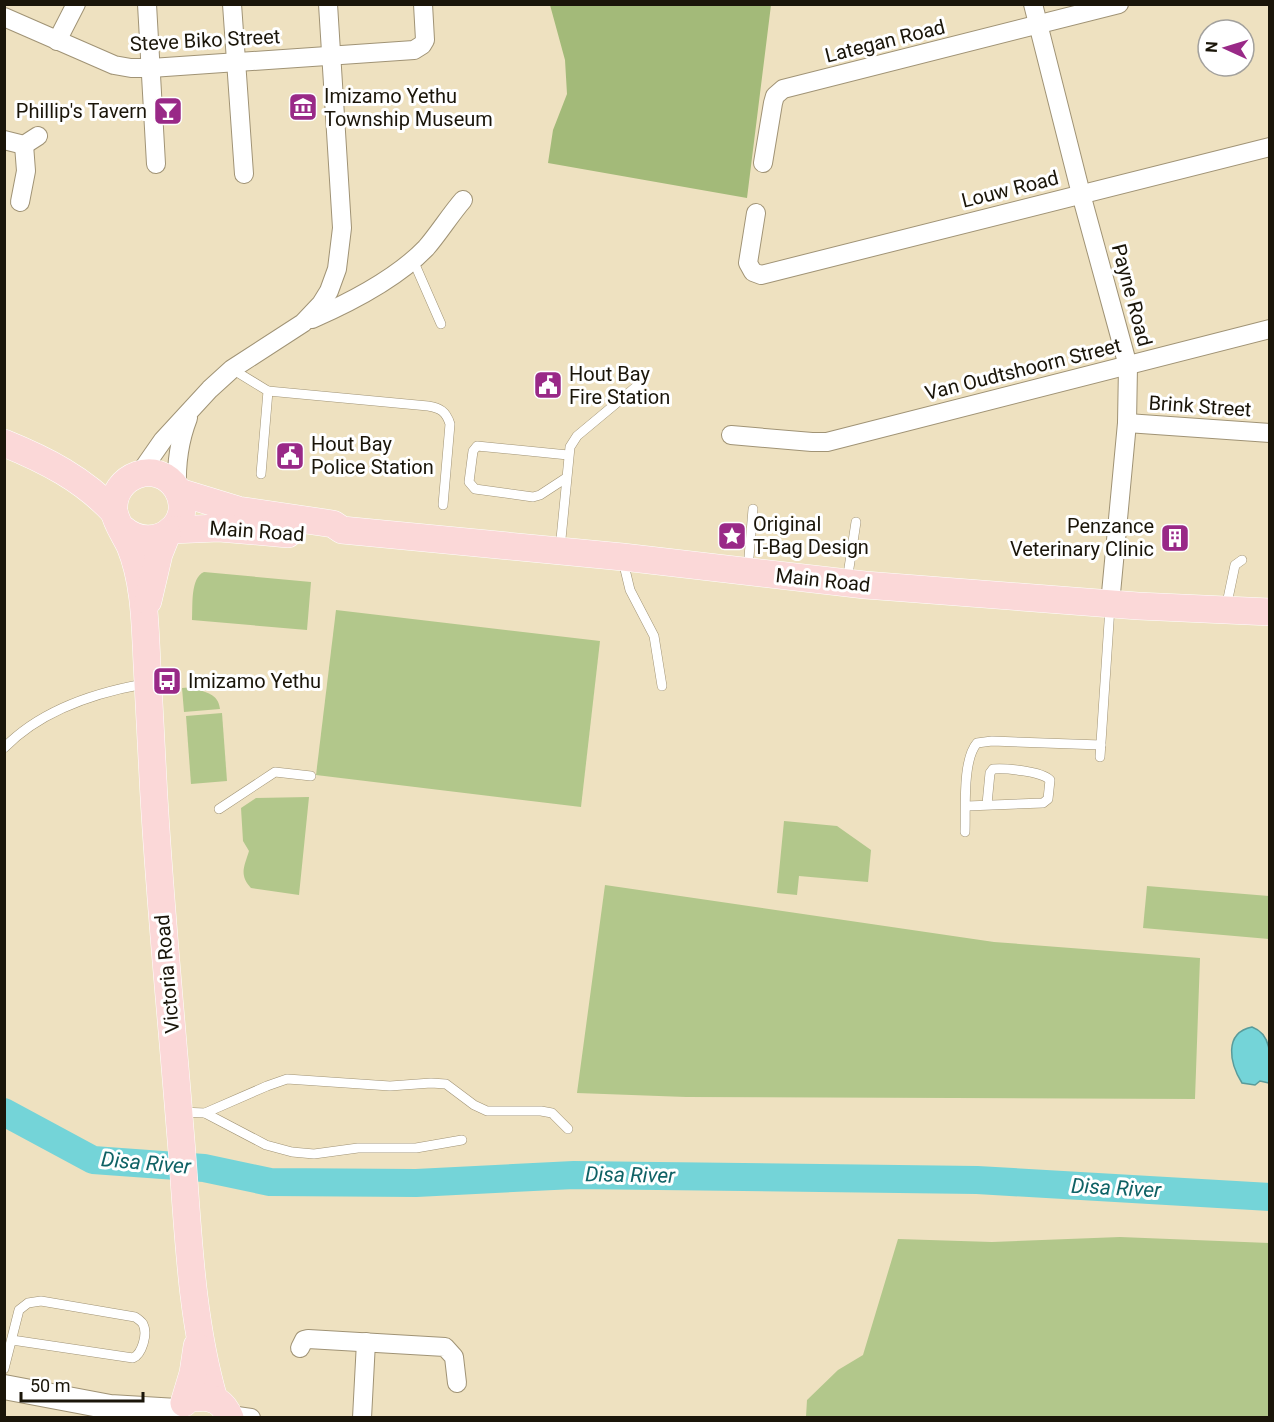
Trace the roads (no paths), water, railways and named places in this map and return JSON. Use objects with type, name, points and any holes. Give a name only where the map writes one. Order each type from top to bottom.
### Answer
[{"type":"main road","points":[[4,443],[42,459],[86,485],[130,535],[148,540],[169,532]]},
{"type":"main road","points":[[42,459],[92,471],[134,475],[154,473],[167,478],[178,491]]},
{"type":"main road","points":[[119,520],[115,499],[120,487],[134,475]]},
{"type":"main road","name":"Main Road","points":[[178,491],[238,510],[333,524],[342,530],[623,557],[847,583],[1110,604],[1269,612]]},
{"type":"main road","name":"Victoria Road","points":[[145,617],[152,580],[169,532],[179,519],[182,506],[178,491]]},
{"type":"main road","name":"Victoria Road","points":[[119,520],[137,567],[145,617],[158,878],[188,1117],[187,1219],[199,1330],[205,1367],[231,1412]]},
{"type":"main road","name":"Main Road","points":[[169,532],[219,528],[332,535],[342,530]]},
{"type":"main road","name":"Victoria Road","points":[[179,1411],[193,1373],[199,1330]]},
{"type":"main road","name":"Victoria Road","points":[[179,1411],[193,1398],[202,1397],[231,1412]]},
{"type":"street","points":[[57,41],[76,4]]},
{"type":"street","points":[[147,4],[156,164]]},
{"type":"street","points":[[232,4],[244,174]]},
{"type":"street","points":[[303,323],[321,304],[328,291],[337,269],[342,228],[328,4]]},
{"type":"street","name":"Steve Biko Street","points":[[4,17],[114,65],[151,68],[418,48],[425,40],[423,4]]},
{"type":"street","name":"Payne Road","points":[[1033,4],[1081,194],[1128,366],[1127,423],[1110,604]]},
{"type":"street","name":"Lategan Road","points":[[763,163],[773,103],[775,96],[783,89],[1119,4]]},
{"type":"street","points":[[4,140],[31,141],[20,202]]},
{"type":"street","name":"Louw Road","points":[[756,213],[748,263],[753,272],[761,275],[1269,147]]},
{"type":"street","points":[[134,475],[210,388],[232,369],[303,323],[351,302],[413,260],[428,246],[463,200]]},
{"type":"street","name":"Van Oudtshoorn Street","points":[[731,435],[826,442],[1269,329]]},
{"type":"street","points":[[178,491],[176,464],[182,435],[191,411]]},
{"type":"street","name":"Brink Street","points":[[1127,423],[1269,433]]},
{"type":"street","points":[[300,1348],[307,1339],[445,1347],[454,1357],[457,1383]]},
{"type":"street","points":[[362,1418],[366,1342]]},
{"type":"street","points":[[4,1387],[110,1407],[179,1411]]},
{"type":"street","points":[[110,1407],[132,1418]]},
{"type":"lane","points":[[413,260],[441,324]]},
{"type":"lane","points":[[232,369],[268,391],[428,406],[447,413],[450,424],[443,505]]},
{"type":"lane","points":[[560,551],[570,447],[578,436],[643,381]]},
{"type":"lane","points":[[261,474],[268,391]]},
{"type":"lane","points":[[566,478],[540,495],[527,497],[475,489],[469,482],[473,451],[477,446],[568,455]]},
{"type":"lane","points":[[747,572],[753,509]]},
{"type":"lane","points":[[847,583],[856,522]]},
{"type":"lane","points":[[623,557],[630,590],[654,636],[662,686]]},
{"type":"lane","points":[[1226,611],[1235,565],[1242,560]]},
{"type":"lane","points":[[1100,757],[1110,604]]},
{"type":"lane","points":[[4,748],[19,733],[60,708],[126,687],[148,683]]},
{"type":"lane","points":[[965,832],[971,753],[977,743],[992,741],[1101,745]]},
{"type":"lane","points":[[966,806],[1043,803],[1048,799],[1050,780],[1047,776],[993,769],[990,773],[987,804]]},
{"type":"lane","points":[[219,809],[275,772],[310,776]]},
{"type":"lane","points":[[188,1117],[287,1079],[390,1086],[431,1083],[446,1084],[474,1106],[487,1112],[541,1111],[552,1113],[568,1129]]},
{"type":"lane","points":[[188,1117],[266,1145],[292,1152],[314,1154],[358,1148],[417,1148],[462,1140]]},
{"type":"lane","points":[[4,1369],[20,1310],[28,1303],[41,1301],[135,1317],[143,1323],[144,1331],[141,1351],[133,1358],[12,1340]]},
{"type":"water","points":[[1252,1027],[1264,1036],[1267,1042],[1270,1058],[1269,1083],[1260,1081],[1255,1085],[1242,1083],[1234,1067],[1233,1042],[1243,1030]]},
{"type":"waterway","name":"Disa River","points":[[4,1112],[93,1160],[204,1168],[270,1182],[416,1183],[574,1175],[977,1180],[1270,1197]]},
{"type":"place","name":"Imizamo Yethu Township Museum","points":[[303,107]]},
{"type":"place","name":"Phillip's Tavern","points":[[168,111]]},
{"type":"place","name":"Hout Bay Fire Station","points":[[548,385]]},
{"type":"place","name":"Hout Bay Police Station","points":[[290,456]]},
{"type":"place","name":"Original T-Bag Design","points":[[732,536]]},
{"type":"place","name":"Penzance Veterinary Clinic","points":[[1175,538]]},
{"type":"place","name":"Imizamo Yethu","points":[[167,681]]}]
